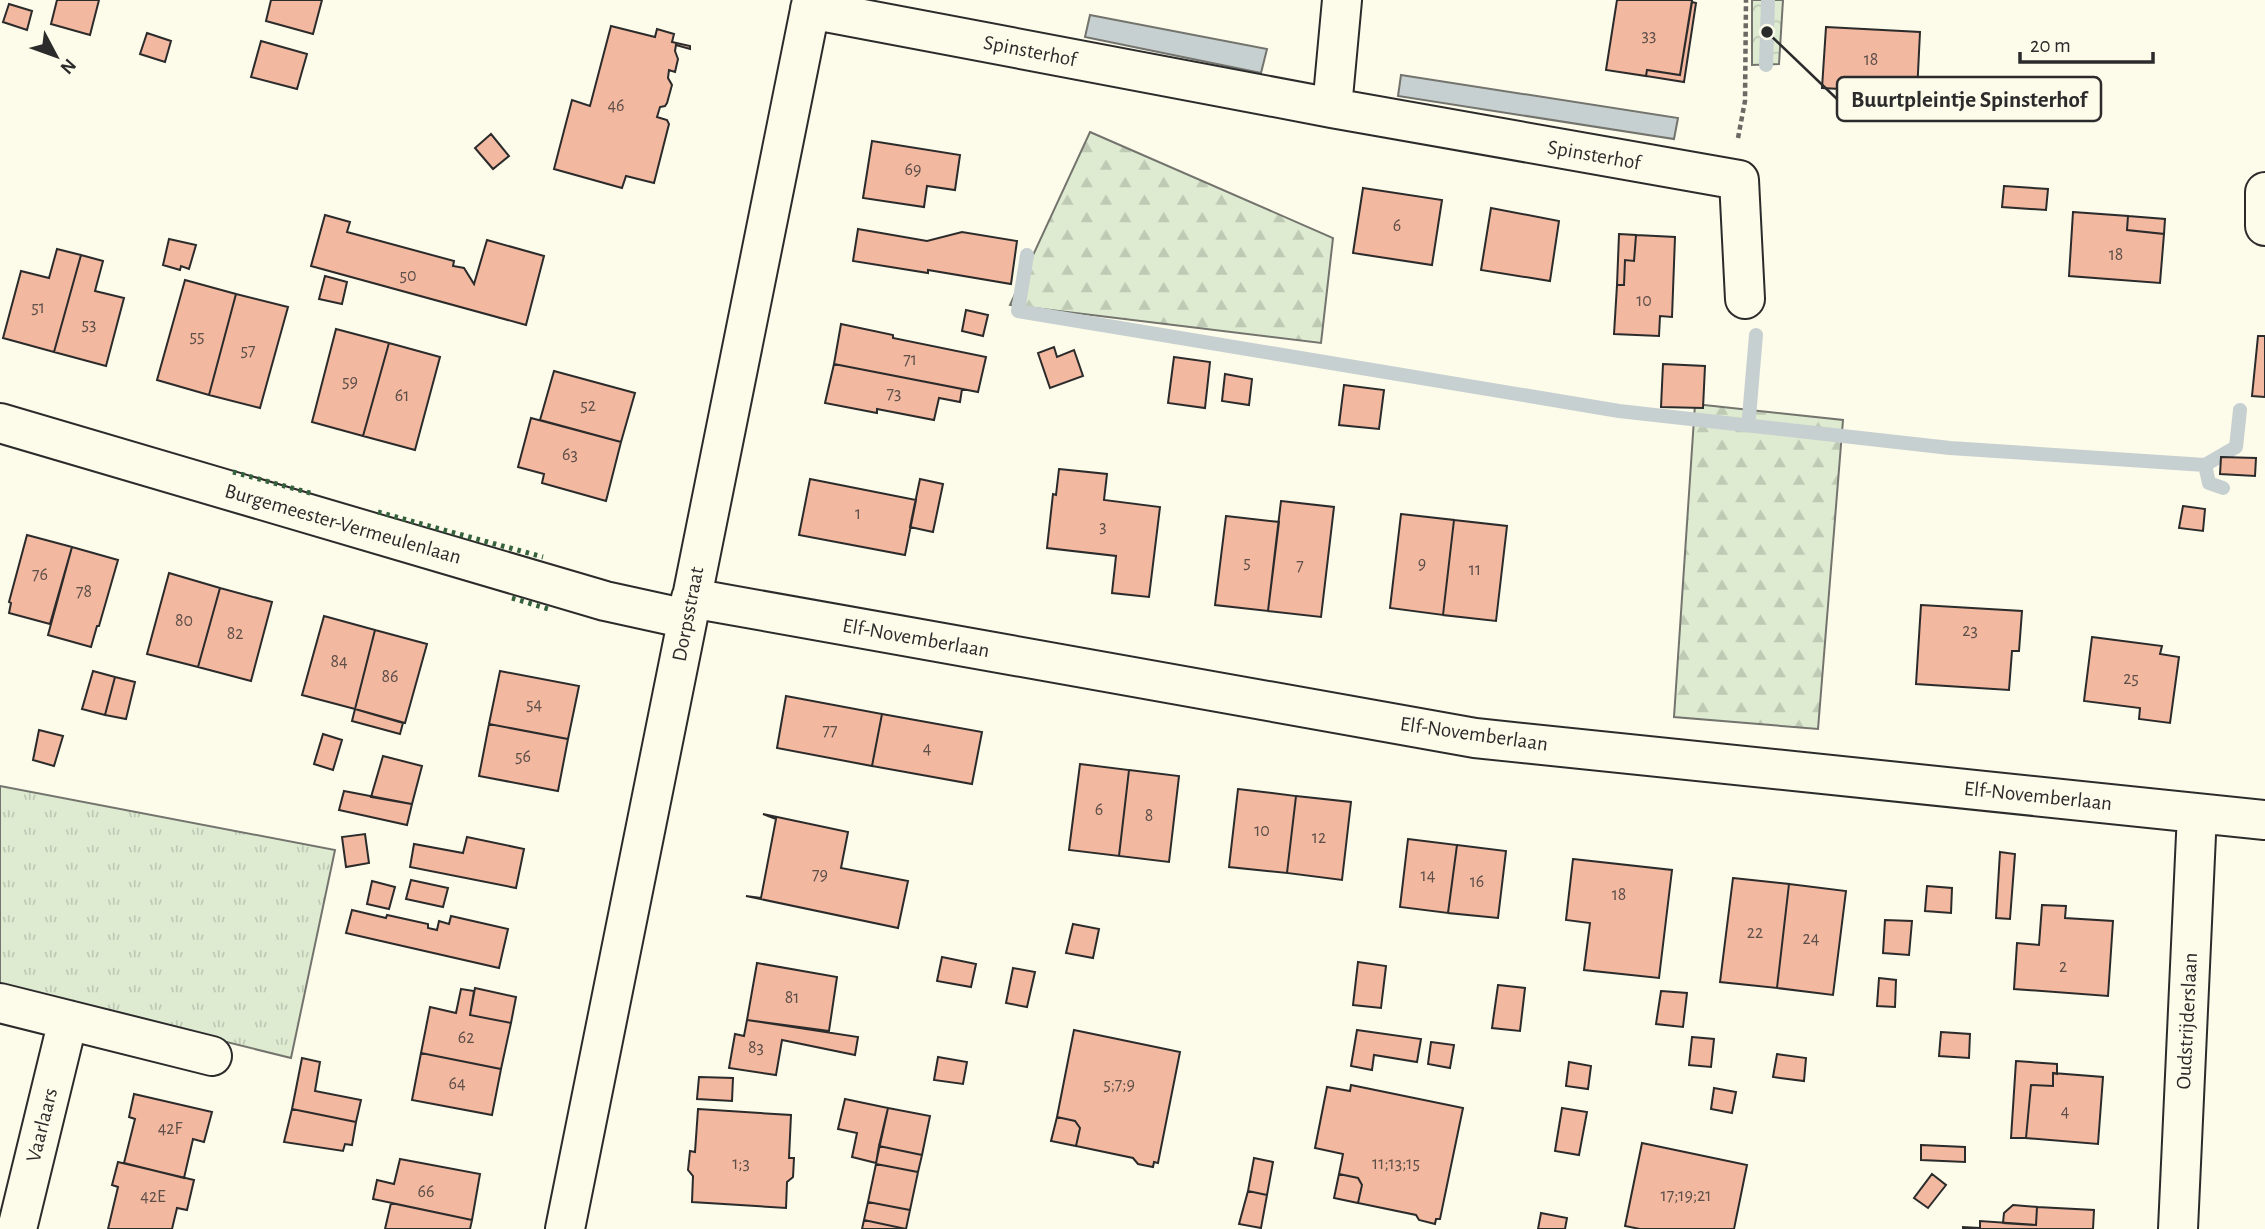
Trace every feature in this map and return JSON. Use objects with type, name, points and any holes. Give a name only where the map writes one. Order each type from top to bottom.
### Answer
[{"type":"street","points":[[1332,108],[1342,0]]},
{"type":"street","name":"Spinsterhof","points":[[811,4],[1332,108],[1730,179]]},
{"type":"street","name":"Dorpsstraat","points":[[565,1229],[811,4]]},
{"type":"street","points":[[1730,179],[1739,180],[1745,299]]},
{"type":"street","points":[[2265,192],[2265,226]]},
{"type":"street","name":"Burgemeester-Vermeulenlaan","points":[[0,423],[605,601],[689,609]]},
{"type":"street","name":"Elf-Novemberlaan","points":[[689,609],[1475,737],[2265,820]]},
{"type":"street","name":"Oudstrijderslaan","points":[[2178,1229],[2197,813]]},
{"type":"street","points":[[0,1003],[212,1056]]},
{"type":"street","name":"Vaarlaars","points":[[17,1229],[68,1020]]},
{"type":"path","points":[[1730,179],[1745,101],[1746,0]]},
{"type":"green space","points":[[1752,0],[1783,0],[1779,64],[1752,65]]},
{"type":"green space","points":[[1090,132],[1333,238],[1321,343],[1010,305]]},
{"type":"green space","points":[[1695,404],[1843,420],[1818,729],[1674,717]]},
{"type":"green space","points":[[0,786],[335,850],[291,1058],[0,986]]},
{"type":"shaded area","points":[[1090,15],[1267,49],[1261,73],[1085,37]]},
{"type":"shaded area","points":[[1401,75],[1678,118],[1674,139],[1398,96]]},
{"type":"building","points":[[57,0],[99,0],[90,35],[51,24]]},
{"type":"building","points":[[271,0],[322,0],[313,34],[266,21]]},
{"type":"building","points":[[1617,0],[1692,0],[1680,75],[1647,70],[1646,76],[1606,70]]},
{"type":"building","points":[[1692,2],[1696,3],[1684,82],[1646,76],[1647,70],[1680,75]]},
{"type":"building","points":[[9,4],[32,11],[27,30],[3,22]]},
{"type":"building","points":[[611,26],[655,37],[657,29],[674,34],[672,42],[690,46],[690,49],[676,45],[678,59],[675,72],[669,70],[668,78],[672,85],[667,103],[660,107],[657,117],[667,120],[669,124],[654,183],[626,176],[622,188],[554,169],[572,100],[590,106]]},
{"type":"building","points":[[1826,27],[1920,32],[1917,93],[1822,88]]},
{"type":"building","points":[[147,33],[171,41],[165,62],[140,54]]},
{"type":"building","points":[[261,41],[307,54],[297,89],[251,77]]},
{"type":"building","points":[[491,134],[509,156],[493,169],[475,148]]},
{"type":"building","points":[[872,141],[960,155],[955,190],[927,186],[924,207],[863,198]]},
{"type":"building","points":[[2004,186],[2048,189],[2046,210],[2002,207]]},
{"type":"building","points":[[1363,188],[1442,200],[1432,265],[1353,253]]},
{"type":"building","points":[[1491,208],[1559,221],[1550,281],[1481,270]]},
{"type":"building","points":[[2073,212],[2128,216],[2127,230],[2164,234],[2160,283],[2069,276]]},
{"type":"building","points":[[325,215],[350,222],[347,232],[454,261],[453,266],[464,268],[474,284],[487,240],[544,256],[526,325],[311,266]]},
{"type":"building","points":[[2128,216],[2165,219],[2164,234],[2127,230]]},
{"type":"building","points":[[858,229],[927,241],[962,232],[1017,241],[1011,284],[853,261]]},
{"type":"building","points":[[1619,234],[1636,235],[1634,261],[1625,260],[1624,285],[1617,285]]},
{"type":"building","points":[[1636,235],[1675,237],[1672,317],[1660,316],[1659,336],[1614,334],[1617,285],[1624,285],[1625,260],[1634,261]]},
{"type":"building","points":[[169,239],[196,245],[189,269],[181,266],[180,270],[163,265]]},
{"type":"building","points":[[57,249],[81,255],[54,352],[3,338],[21,271],[49,278]]},
{"type":"building","points":[[81,255],[103,261],[95,291],[124,298],[106,366],[54,352]]},
{"type":"building","points":[[325,276],[347,282],[342,304],[319,299]]},
{"type":"building","points":[[185,280],[236,294],[209,395],[157,380]]},
{"type":"building","points":[[236,294],[288,307],[260,408],[209,395]]},
{"type":"building","points":[[966,310],[988,315],[983,336],[962,331]]},
{"type":"building","points":[[841,324],[893,335],[893,338],[986,357],[978,392],[834,364]]},
{"type":"building","points":[[336,329],[389,343],[363,436],[312,422]]},
{"type":"building","points":[[2258,336],[2265,336],[2265,397],[2252,396]]},
{"type":"building","points":[[389,343],[440,357],[415,450],[363,436]]},
{"type":"building","points":[[1054,347],[1057,357],[1074,350],[1083,376],[1050,388],[1038,353]]},
{"type":"building","points":[[1174,357],[1210,362],[1205,408],[1168,403]]},
{"type":"building","points":[[834,364],[962,389],[960,402],[939,398],[934,420],[825,403]]},
{"type":"building","points":[[1663,364],[1705,366],[1703,408],[1661,407]]},
{"type":"building","points":[[554,371],[635,393],[621,442],[540,420]]},
{"type":"building","points":[[1225,374],[1252,379],[1249,405],[1222,401]]},
{"type":"building","points":[[1344,385],[1384,390],[1379,429],[1339,425]]},
{"type":"building","points":[[531,418],[621,442],[606,501],[542,483],[544,474],[518,467]]},
{"type":"building","points":[[2221,457],[2256,458],[2255,476],[2220,474]]},
{"type":"building","points":[[1059,469],[1107,474],[1104,500],[1160,507],[1149,597],[1112,593],[1116,556],[1047,548],[1053,494],[1056,495]]},
{"type":"building","points":[[810,479],[916,500],[905,555],[799,535]]},
{"type":"building","points":[[920,479],[943,484],[933,532],[910,527]]},
{"type":"building","points":[[1281,501],[1334,507],[1321,617],[1268,611]]},
{"type":"building","points":[[2183,506],[2205,509],[2203,531],[2179,528]]},
{"type":"building","points":[[1401,514],[1454,520],[1443,615],[1390,608]]},
{"type":"building","points":[[1226,516],[1279,522],[1268,611],[1215,605]]},
{"type":"building","points":[[1454,520],[1507,526],[1496,621],[1443,615]]},
{"type":"building","points":[[27,535],[72,547],[50,624],[9,613],[9,602]]},
{"type":"building","points":[[72,547],[118,560],[91,647],[48,635]]},
{"type":"building","points":[[169,573],[220,588],[198,667],[147,654]]},
{"type":"building","points":[[220,588],[272,602],[251,681],[198,667]]},
{"type":"building","points":[[1921,605],[2022,611],[2019,651],[2012,651],[2009,690],[1916,684]]},
{"type":"building","points":[[324,616],[375,630],[355,709],[302,695]]},
{"type":"building","points":[[375,630],[427,644],[405,723],[355,709]]},
{"type":"building","points":[[2092,637],[2162,646],[2160,654],[2179,657],[2170,723],[2139,719],[2140,708],[2084,701]]},
{"type":"building","points":[[93,671],[115,677],[105,715],[82,709]]},
{"type":"building","points":[[500,671],[579,686],[568,739],[489,724]]},
{"type":"building","points":[[115,677],[135,682],[126,719],[105,715]]},
{"type":"building","points":[[786,696],[882,714],[872,766],[777,748]]},
{"type":"building","points":[[355,709],[403,723],[400,734],[352,721]]},
{"type":"building","points":[[882,714],[982,732],[972,784],[872,766]]},
{"type":"building","points":[[489,724],[568,739],[558,791],[479,776]]},
{"type":"building","points":[[39,730],[63,736],[54,766],[33,760]]},
{"type":"building","points":[[323,734],[342,740],[333,770],[314,764]]},
{"type":"building","points":[[383,756],[422,766],[412,804],[371,797]]},
{"type":"building","points":[[1080,764],[1129,770],[1119,856],[1069,850]]},
{"type":"building","points":[[1129,770],[1179,776],[1169,862],[1119,856]]},
{"type":"building","points":[[1238,789],[1296,796],[1287,873],[1229,867]]},
{"type":"building","points":[[344,791],[412,804],[407,825],[339,810]]},
{"type":"building","points":[[1296,796],[1351,802],[1342,880],[1287,873]]},
{"type":"building","points":[[763,814],[848,832],[841,868],[908,881],[898,928],[746,896],[761,898],[776,819]]},
{"type":"building","points":[[365,834],[369,863],[346,867],[342,837]]},
{"type":"building","points":[[467,837],[524,849],[516,888],[410,867],[414,844],[463,853]]},
{"type":"building","points":[[1408,839],[1457,845],[1448,913],[1400,907]]},
{"type":"building","points":[[1457,845],[1506,851],[1498,918],[1448,913]]},
{"type":"building","points":[[2000,852],[2015,854],[2010,919],[1996,918]]},
{"type":"building","points":[[1573,859],[1672,870],[1659,978],[1584,970],[1590,923],[1566,920]]},
{"type":"building","points":[[1733,878],[1789,884],[1777,988],[1720,982]]},
{"type":"building","points":[[411,880],[448,888],[443,907],[406,899]]},
{"type":"building","points":[[372,881],[395,887],[389,909],[367,904]]},
{"type":"building","points":[[1789,884],[1846,891],[1833,995],[1777,988]]},
{"type":"building","points":[[1927,886],[1952,888],[1951,913],[1925,911]]},
{"type":"building","points":[[2042,905],[2066,906],[2065,918],[2113,921],[2108,996],[2014,989],[2017,943],[2039,945]]},
{"type":"building","points":[[352,910],[428,924],[428,928],[437,930],[439,921],[449,924],[451,916],[508,929],[499,968],[346,933]]},
{"type":"building","points":[[1885,920],[1912,921],[1909,955],[1883,953]]},
{"type":"building","points":[[1073,924],[1099,929],[1093,958],[1066,953]]},
{"type":"building","points":[[942,957],[976,964],[971,987],[937,981]]},
{"type":"building","points":[[1358,962],[1386,966],[1381,1008],[1353,1005]]},
{"type":"building","points":[[757,963],[837,977],[829,1031],[747,1020]]},
{"type":"building","points":[[1013,968],[1035,972],[1027,1007],[1006,1003]]},
{"type":"building","points":[[1879,978],[1896,980],[1895,1007],[1877,1006]]},
{"type":"building","points":[[1498,985],[1525,988],[1520,1031],[1492,1028]]},
{"type":"building","points":[[475,988],[516,997],[511,1023],[470,1015]]},
{"type":"building","points":[[461,989],[474,991],[470,1015],[511,1023],[501,1069],[421,1053],[430,1007],[456,1013]]},
{"type":"building","points":[[1661,991],[1687,993],[1683,1027],[1656,1024]]},
{"type":"building","points":[[747,1020],[858,1037],[855,1055],[782,1040],[776,1075],[729,1068],[735,1034],[744,1036]]},
{"type":"building","points":[[1074,1030],[1180,1052],[1158,1163],[1154,1162],[1153,1167],[1138,1164],[1133,1158],[1076,1146],[1080,1128],[1075,1121],[1057,1117]]},
{"type":"building","points":[[1357,1030],[1421,1039],[1417,1062],[1374,1055],[1372,1070],[1351,1066]]},
{"type":"building","points":[[1941,1032],[1970,1034],[1969,1058],[1939,1056]]},
{"type":"building","points":[[1692,1037],[1714,1039],[1711,1067],[1689,1065]]},
{"type":"building","points":[[1431,1042],[1454,1045],[1450,1068],[1428,1064]]},
{"type":"building","points":[[421,1053],[501,1069],[492,1115],[412,1100]]},
{"type":"building","points":[[1777,1054],[1806,1058],[1804,1081],[1773,1077]]},
{"type":"building","points":[[938,1057],[967,1062],[963,1084],[934,1080]]},
{"type":"building","points":[[302,1058],[320,1062],[315,1091],[361,1100],[356,1122],[292,1109]]},
{"type":"building","points":[[2016,1061],[2057,1064],[2057,1074],[2053,1073],[2053,1086],[2031,1085],[2026,1138],[2011,1138]]},
{"type":"building","points":[[1569,1062],[1591,1066],[1588,1089],[1566,1086]]},
{"type":"building","points":[[2053,1073],[2103,1077],[2098,1144],[2026,1138],[2031,1085],[2053,1086]]},
{"type":"building","points":[[699,1077],[733,1078],[732,1101],[697,1099]]},
{"type":"building","points":[[1351,1085],[1463,1108],[1440,1219],[1436,1219],[1435,1224],[1419,1220],[1416,1215],[1358,1203],[1362,1185],[1358,1178],[1339,1174],[1343,1154],[1315,1148],[1327,1087],[1350,1091]]},
{"type":"building","points":[[1714,1088],[1736,1092],[1732,1113],[1711,1109]]},
{"type":"building","points":[[134,1094],[212,1112],[204,1142],[193,1139],[184,1178],[124,1163],[135,1119],[129,1117]]},
{"type":"building","points":[[845,1099],[888,1108],[876,1163],[852,1157],[857,1133],[838,1129]]},
{"type":"building","points":[[888,1108],[930,1116],[922,1155],[879,1146]]},
{"type":"building","points":[[1562,1108],[1587,1112],[1579,1155],[1555,1151]]},
{"type":"building","points":[[292,1109],[356,1122],[352,1145],[345,1144],[343,1151],[284,1142]]},
{"type":"building","points":[[698,1109],[791,1115],[789,1158],[794,1158],[793,1177],[787,1182],[786,1208],[692,1202],[693,1176],[688,1170],[690,1151],[695,1152]]},
{"type":"building","points":[[1057,1117],[1075,1121],[1080,1128],[1076,1146],[1051,1141]]},
{"type":"building","points":[[1642,1143],[1747,1165],[1734,1229],[1640,1229],[1625,1226]]},
{"type":"building","points":[[1921,1145],[1965,1147],[1965,1162],[1921,1160]]},
{"type":"building","points":[[879,1146],[922,1155],[918,1172],[876,1164]]},
{"type":"building","points":[[1254,1158],[1273,1162],[1267,1195],[1248,1191]]},
{"type":"building","points":[[400,1159],[480,1174],[472,1220],[373,1199],[377,1180],[394,1184]]},
{"type":"building","points":[[118,1162],[194,1180],[187,1210],[177,1208],[172,1229],[108,1229],[118,1187],[112,1185]]},
{"type":"building","points":[[876,1164],[918,1172],[910,1210],[868,1202]]},
{"type":"building","points":[[1339,1174],[1358,1178],[1362,1185],[1358,1203],[1334,1198]]},
{"type":"building","points":[[1932,1174],[1946,1185],[1928,1208],[1914,1198]]},
{"type":"building","points":[[1248,1191],[1267,1195],[1261,1228],[1239,1224]]},
{"type":"building","points":[[868,1202],[910,1210],[906,1229],[864,1220]]},
{"type":"building","points":[[391,1203],[472,1220],[470,1229],[385,1229]]},
{"type":"building","points":[[2013,1205],[2037,1207],[2036,1225],[2003,1223],[2004,1213]]},
{"type":"building","points":[[2037,1207],[2094,1210],[2093,1229],[1963,1229],[1980,1228],[1980,1221],[2036,1225]]},
{"type":"building","points":[[1541,1213],[1567,1218],[1565,1229],[1538,1229]]},
{"type":"building","points":[[864,1220],[906,1229],[862,1229]]},
{"type":"waterway","points":[[1766,65],[1768,0]]},
{"type":"waterway","points":[[1027,255],[1018,311],[1619,411],[1950,448],[2205,465],[2236,447],[2240,410]]},
{"type":"waterway","points":[[1749,417],[1756,335]]},
{"type":"waterway","points":[[2205,465],[2209,483],[2223,488]]},
{"type":"hedge","points":[[233,472],[314,494]]},
{"type":"hedge","points":[[378,512],[543,557]]},
{"type":"hedge","points":[[512,598],[548,609]]},
{"type":"place","name":"Buurtpleintje Spinsterhof","points":[[1767,32]]}]
